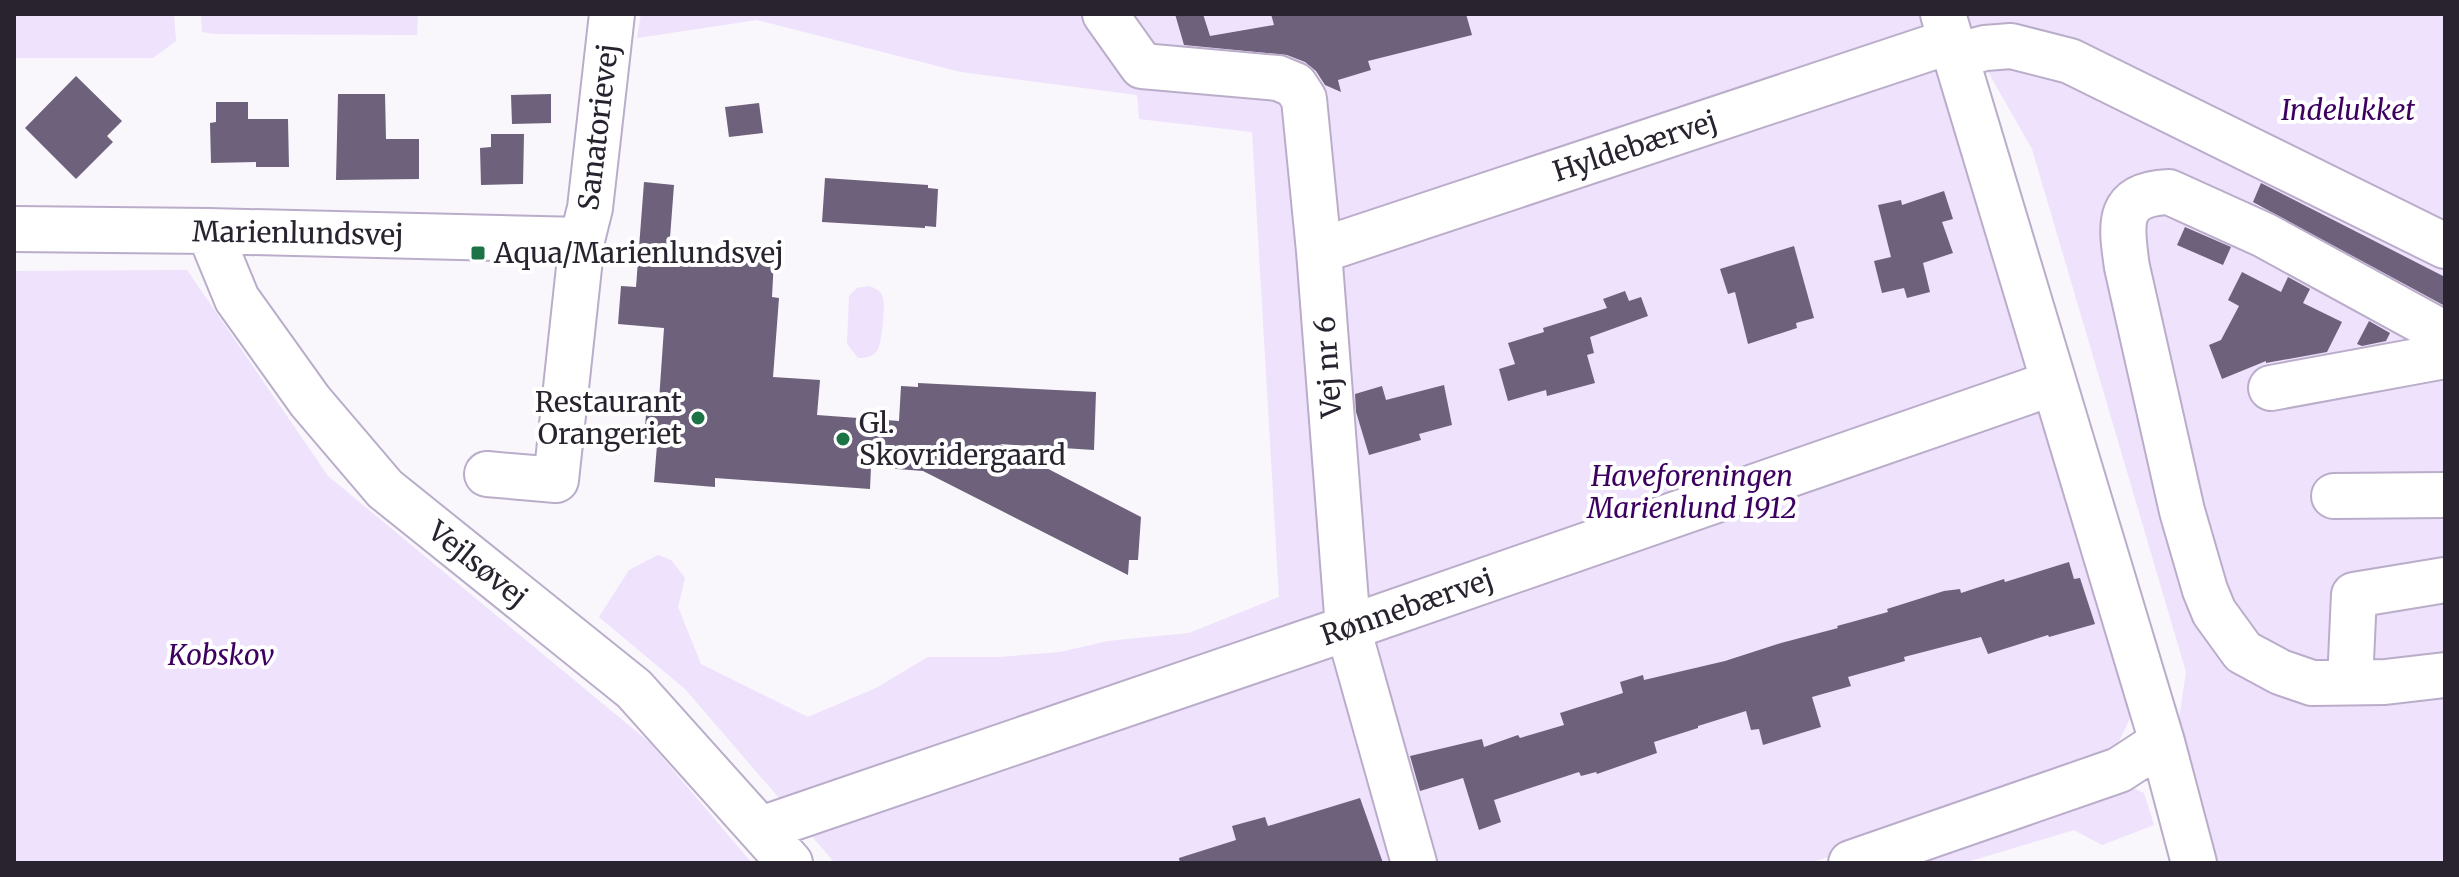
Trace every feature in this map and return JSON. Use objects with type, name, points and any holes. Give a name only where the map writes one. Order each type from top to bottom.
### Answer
[{"type":"street","name":"Sanatorievej","points":[[487,474],[556,480],[582,240],[590,208],[612,14]]},
{"type":"street","name":"Vej nr 6","points":[[1105,14],[1142,66],[1278,78],[1295,85],[1304,99],[1348,628],[1414,863]]},
{"type":"street","name":"Hyldebærvej","points":[[1319,251],[1949,37],[1985,48],[2011,46],[2070,61],[2445,246]]},
{"type":"street","points":[[1949,37],[2162,742],[2194,863]]},
{"type":"street","points":[[2445,334],[2264,235],[2169,192],[2142,196],[2132,203],[2124,218],[2127,267],[2182,511],[2214,612],[2243,652],[2280,672],[2312,683],[2385,682],[2445,675]]},
{"type":"street","name":"Marienlundsvej","points":[[14,229],[582,240]]},
{"type":"street","name":"Vejlsøvej","points":[[209,231],[237,299],[310,401],[385,489],[634,689],[790,863]]},
{"type":"street","points":[[2271,388],[2445,356]]},
{"type":"street","name":"Rønnebærvej","points":[[761,829],[2053,383]]},
{"type":"street","points":[[2334,496],[2445,495]]},
{"type":"street","points":[[2350,682],[2354,595],[2445,580]]},
{"type":"street","points":[[1851,863],[2119,770],[2162,742]]},
{"type":"green space","points":[[14,14],[174,14],[176,41],[153,58],[14,58]]},
{"type":"green space","points":[[201,14],[418,14],[417,35],[214,34],[202,32]]},
{"type":"green space","name":"Haveforeningen Marienlund 1912","points":[[641,14],[1951,14],[2130,718],[2109,763],[1810,863],[835,863],[685,689],[599,617],[629,570],[658,555],[671,560],[685,578],[678,607],[701,664],[808,717],[876,688],[928,657],[999,657],[1060,652],[1108,641],[1189,633],[1279,597],[1252,132],[1139,119],[1137,95],[961,72],[757,20],[637,38]]},
{"type":"green space","name":"Indelukket","points":[[1955,14],[2445,14],[2445,863],[2202,863],[2173,761],[2186,672],[2032,149]]},
{"type":"green space","name":"Kobskov","points":[[187,270],[328,476],[649,742],[752,863],[14,863],[14,271]]},
{"type":"green space","points":[[868,286],[879,291],[883,298],[882,334],[875,353],[858,358],[847,344],[849,296],[857,288]]},
{"type":"green space","points":[[2126,785],[2144,793],[2154,825],[2102,845],[2074,830],[1964,863],[1903,863]]},
{"type":"building","points":[[1175,14],[1203,14],[1210,36],[1274,25],[1271,14],[1466,14],[1472,35],[1368,61],[1371,70],[1338,80],[1341,92],[1325,85],[1305,62],[1287,55],[1184,45]]},
{"type":"building","points":[[76,76],[122,121],[107,136],[113,142],[76,179],[25,128]]},
{"type":"building","points":[[338,94],[385,94],[386,139],[419,139],[419,179],[336,180]]},
{"type":"building","points":[[551,94],[551,123],[512,124],[511,95]]},
{"type":"building","points":[[216,102],[248,102],[248,119],[288,119],[289,167],[256,167],[256,162],[211,163],[210,123],[216,122]]},
{"type":"building","points":[[759,103],[763,133],[729,137],[725,107]]},
{"type":"building","points":[[491,134],[524,134],[523,184],[481,185],[480,148],[491,147]]},
{"type":"building","points":[[825,178],[928,185],[928,188],[938,189],[936,227],[822,222]]},
{"type":"building","points":[[644,182],[674,185],[669,251],[774,259],[772,297],[779,298],[773,377],[820,380],[817,415],[899,421],[901,386],[918,387],[918,383],[1096,392],[1094,450],[1000,444],[1141,517],[1138,560],[1129,560],[1128,575],[923,471],[871,467],[870,489],[715,478],[715,487],[654,482],[657,445],[644,442],[646,414],[658,415],[664,328],[618,324],[621,286],[636,287]]},
{"type":"building","points":[[2261,183],[2445,277],[2445,306],[2253,202]]},
{"type":"building","points":[[1944,191],[1953,219],[1942,222],[1953,253],[1923,263],[1930,292],[1907,298],[1904,288],[1882,293],[1874,261],[1891,257],[1878,205],[1901,200],[1902,205]]},
{"type":"building","points":[[2185,227],[2231,247],[2223,265],[2177,245]]},
{"type":"building","points":[[1794,246],[1814,318],[1796,323],[1797,328],[1748,344],[1735,292],[1728,294],[1720,269]]},
{"type":"building","points":[[2242,272],[2281,292],[2288,277],[2310,289],[2303,303],[2342,322],[2327,352],[2266,361],[2222,379],[2209,345],[2221,340],[2239,306],[2228,300]]},
{"type":"building","points":[[1625,291],[1629,301],[1641,297],[1648,316],[1590,337],[1594,353],[1587,355],[1595,383],[1547,396],[1546,390],[1508,401],[1499,369],[1515,364],[1508,343],[1544,332],[1543,328],[1607,308],[1603,299]]},
{"type":"building","points":[[2369,321],[2390,333],[2386,341],[2362,346],[2357,344]]},
{"type":"building","points":[[1444,385],[1452,425],[1419,434],[1421,440],[1369,455],[1356,412],[1355,394],[1382,386],[1386,400]]},
{"type":"building","points":[[2069,562],[2074,579],[2080,578],[2095,624],[1988,654],[1981,637],[1904,657],[1905,661],[1848,677],[1851,686],[1812,697],[1821,727],[1763,745],[1759,729],[1751,730],[1746,711],[1654,742],[1657,753],[1597,774],[1581,776],[1579,772],[1494,800],[1501,822],[1479,830],[1463,778],[1420,791],[1410,756],[1482,739],[1484,747],[1518,735],[1520,738],[1564,725],[1560,713],[1623,693],[1620,682],[1643,675],[1644,680],[1725,661],[1838,628],[1944,591],[1960,589],[1961,593]]},
{"type":"building","points":[[1360,798],[1383,863],[1180,863],[1179,858],[1236,840],[1232,826],[1265,817],[1268,826]]},
{"type":"place","name":"Aqua/Marienlundsvej","points":[[478,253]]},
{"type":"place","name":"Restaurant Orangeriet","points":[[698,418]]},
{"type":"place","name":"Gl. Skovridergaard","points":[[843,439]]}]
